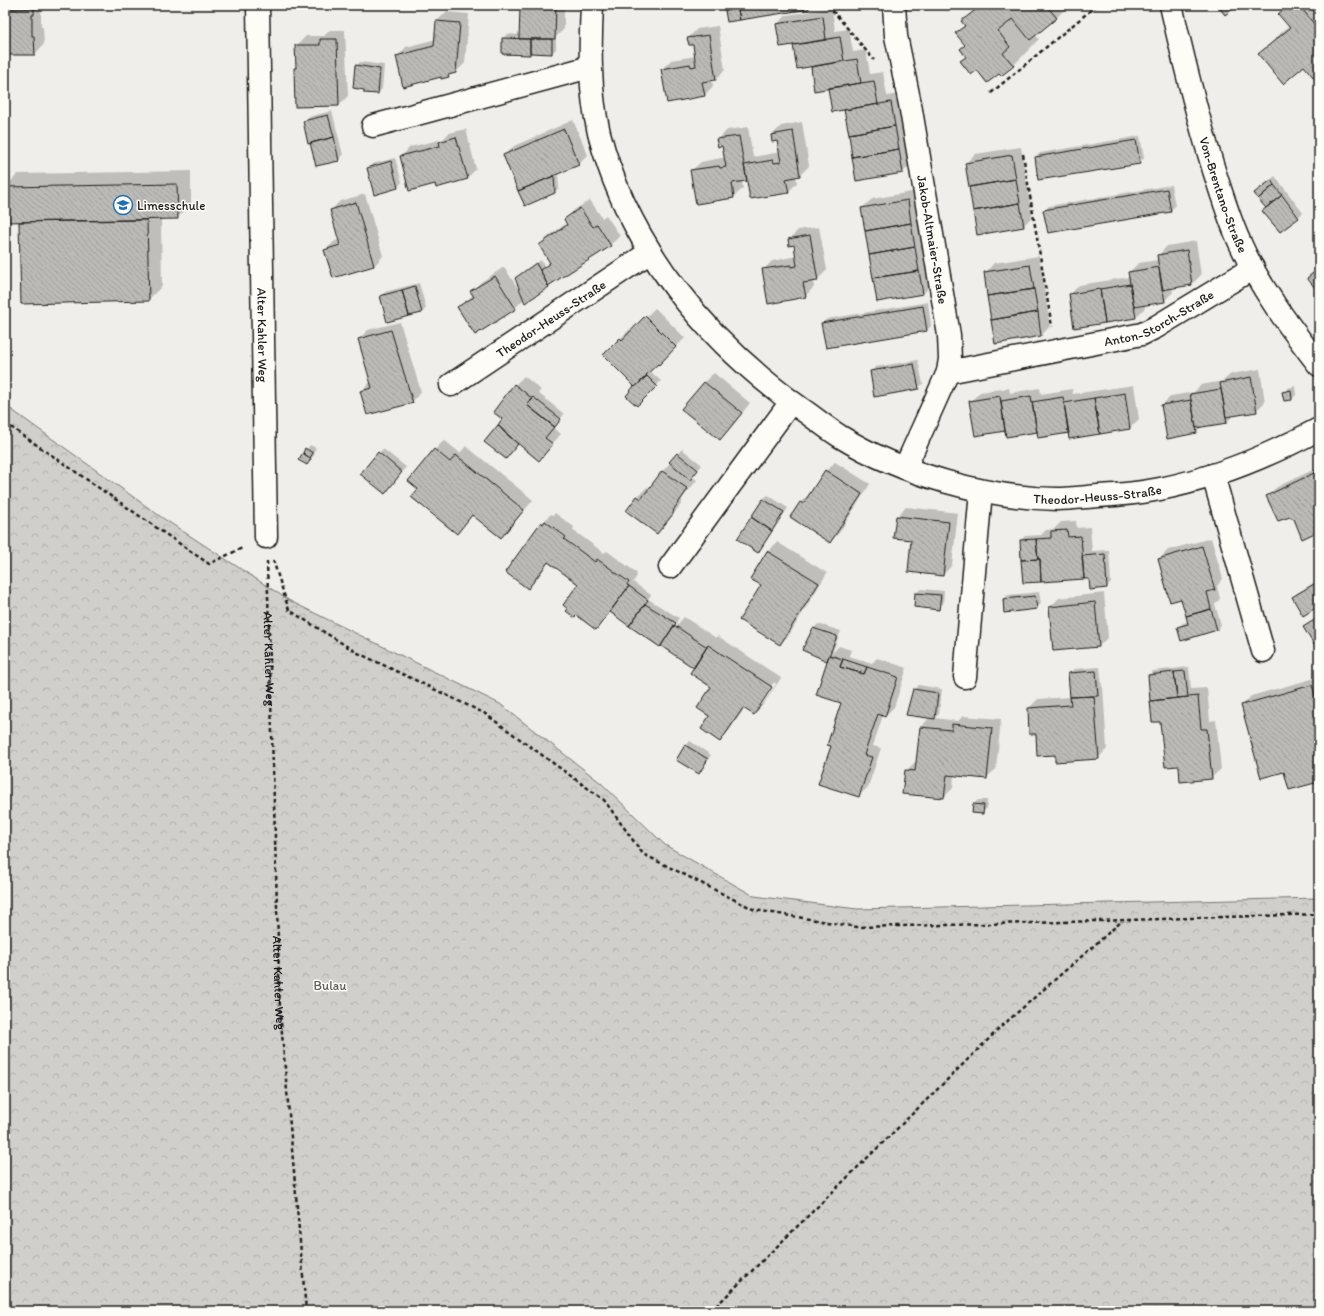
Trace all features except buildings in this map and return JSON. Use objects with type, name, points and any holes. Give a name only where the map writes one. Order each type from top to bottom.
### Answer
[{"type":"street","name":"Alter Kahler Weg","points":[[258,5],[266,537]]},
{"type":"street","name":"Theodor-Heuss-Straße","points":[[592,5],[590,67],[592,103],[607,161],[629,215],[650,252],[687,303],[719,337],[748,365],[791,402],[840,436],[905,468],[944,481],[982,491],[1058,499],[1128,494],[1160,489],[1213,476],[1260,457],[1319,430]]},
{"type":"street","name":"Jakob-Altmaier-Straße","points":[[894,5],[896,36],[910,104],[949,335],[950,359],[948,372],[905,468]]},
{"type":"street","name":"Von-Brentano-Straße","points":[[1171,5],[1191,91],[1212,164],[1240,242],[1268,296],[1319,365]]},
{"type":"street","points":[[373,126],[590,67]]},
{"type":"street","name":"Theodor-Heuss-Straße","points":[[451,385],[650,252]]},
{"type":"street","name":"Anton-Storch-Straße","points":[[948,372],[1142,334],[1253,268]]},
{"type":"street","points":[[670,567],[791,402]]},
{"type":"street","points":[[1213,476],[1263,651]]},
{"type":"street","points":[[965,677],[982,491]]},
{"type":"path","points":[[828,5],[877,63]]},
{"type":"path","points":[[991,93],[1097,5]]},
{"type":"path","points":[[1023,154],[1056,350]]},
{"type":"path","points":[[5,423],[209,564],[266,537],[289,610],[356,652],[484,712],[604,800],[643,854],[755,910],[857,927],[1319,914]]},
{"type":"path","name":"Alter Kahler Weg","points":[[266,537],[280,1010],[306,1311]]},
{"type":"path","points":[[710,1311],[1003,1025],[1123,920]]},
{"type":"green space","name":"Bulau","points":[[5,405],[164,519],[290,601],[500,704],[601,783],[665,845],[754,896],[857,909],[1319,898],[1319,1311],[5,1311]]},
{"type":"place","name":"Limesschule","points":[[123,205]]}]
